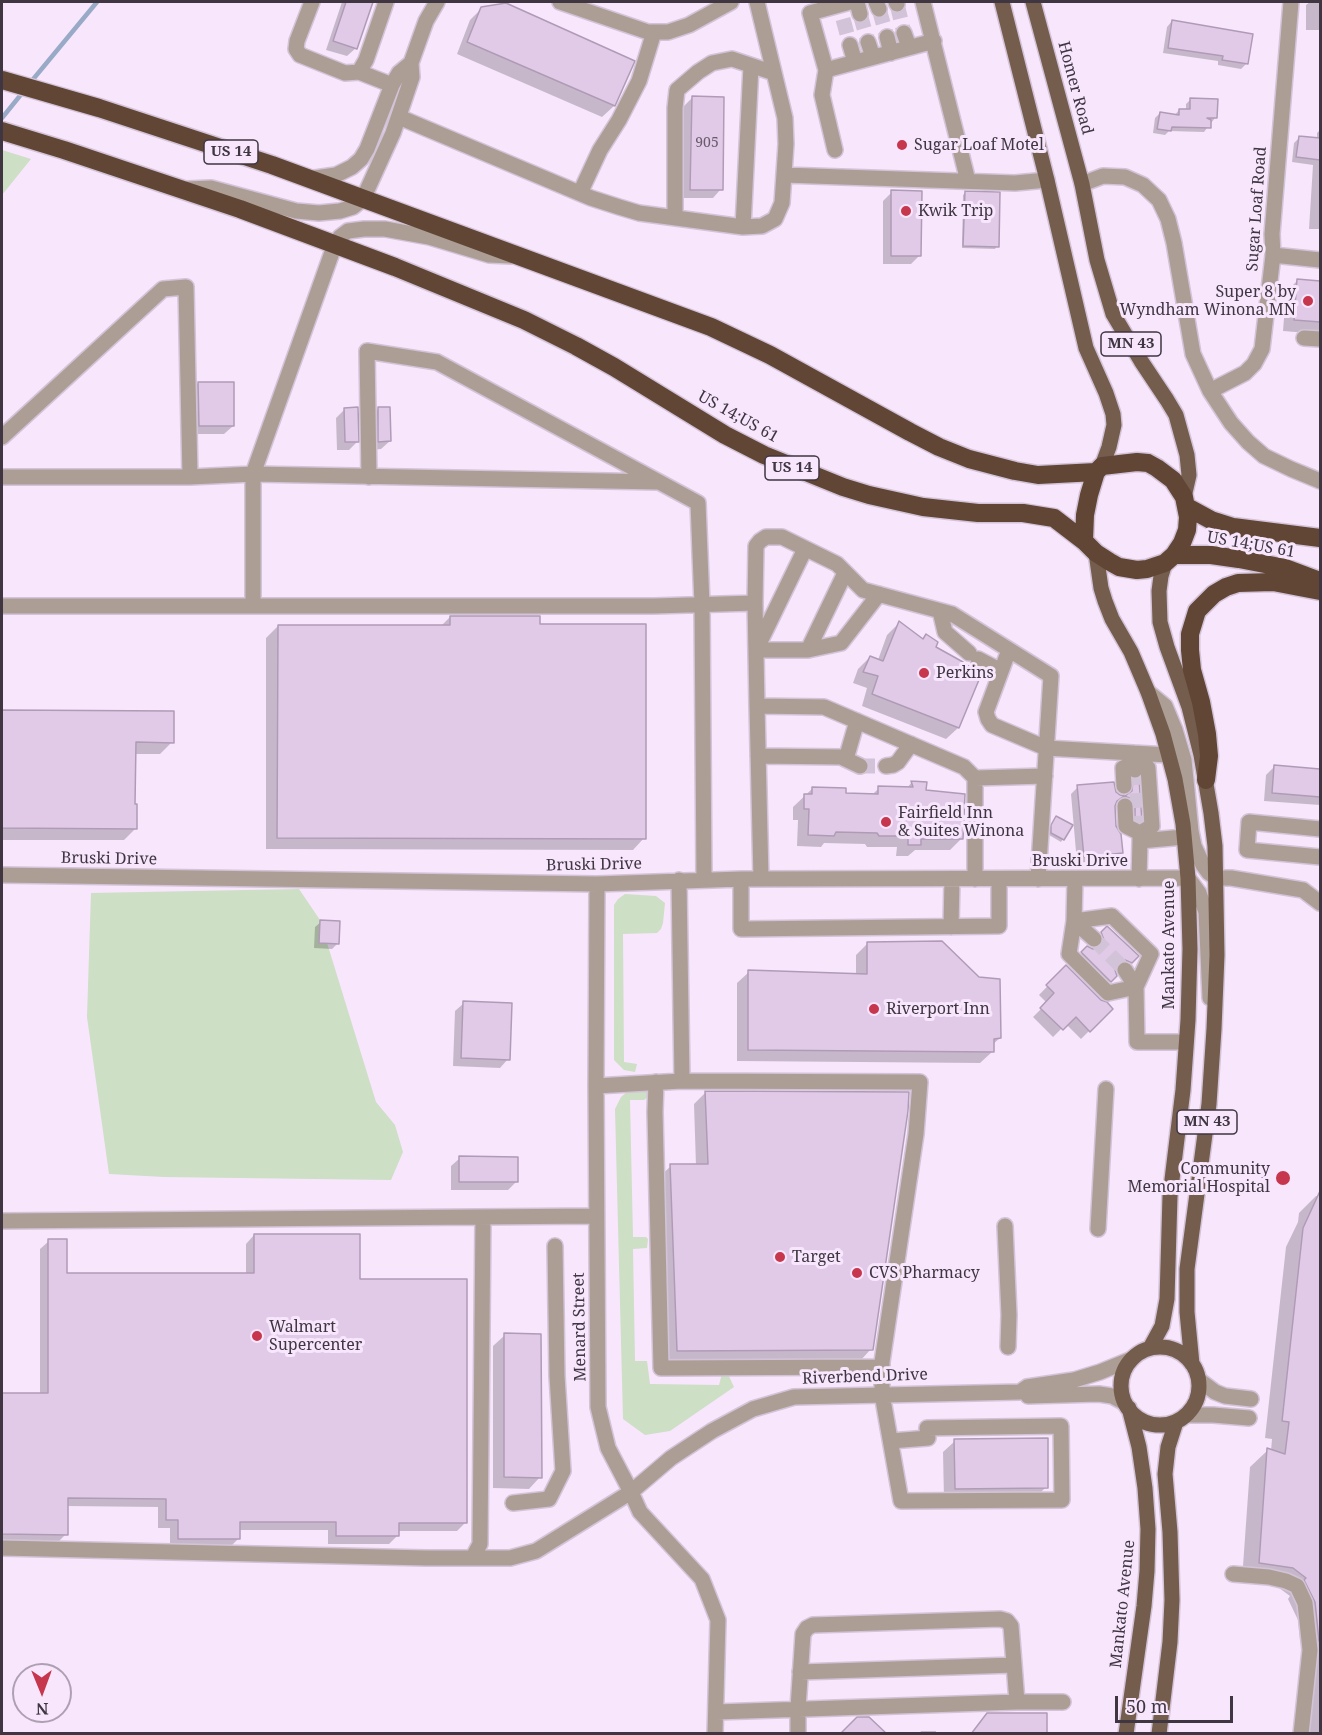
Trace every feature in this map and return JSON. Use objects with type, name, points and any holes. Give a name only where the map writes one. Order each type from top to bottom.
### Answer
[{"type":"highway","name":"US 14","points":[[2,80],[99,108],[309,178],[519,256]]},
{"type":"highway","name":"US 14","points":[[2,131],[181,189],[335,244]]},
{"type":"highway","name":"US 14;US 61","points":[[335,244],[524,320],[576,345],[725,435],[764,455],[803,472],[869,495],[914,505],[978,513],[1023,513],[1054,518],[1119,567],[1147,569],[1170,559],[1211,555],[1285,568],[1320,581]]},
{"type":"highway","name":"US 14;US 61","points":[[519,256],[711,327],[770,355],[939,447],[969,459],[1038,475],[1099,469],[1137,462],[1148,464],[1173,480],[1186,502],[1211,520],[1233,527],[1320,538]]},
{"type":"highway","points":[[1090,547],[1085,515],[1099,469]]},
{"type":"highway","name":"US 14;US 61","points":[[1170,559],[1182,543],[1187,530],[1186,502]]},
{"type":"highway","points":[[1206,780],[1209,756],[1207,734],[1192,670],[1190,650],[1197,610],[1214,594],[1238,583],[1273,582],[1320,591]]},
{"type":"main road","name":"MN 43","points":[[1002,2],[1086,348],[1113,414],[1109,447],[1099,469]]},
{"type":"main road","name":"Homer Road","points":[[1033,2],[1082,184]]},
{"type":"main road","name":"MN 43","points":[[1082,184],[1097,260],[1113,314],[1176,415],[1187,455],[1189,475],[1186,502]]},
{"type":"main road","name":"Mankato Avenue","points":[[1090,547],[1105,601],[1148,692],[1168,755],[1184,837],[1188,878],[1190,949],[1186,1042],[1183,1090],[1170,1197],[1167,1299],[1162,1326],[1150,1348]]},
{"type":"main road","name":"MN 43","points":[[1170,559],[1159,591],[1160,622],[1188,707],[1206,780],[1215,846],[1217,955],[1214,1029],[1209,1104],[1188,1269],[1187,1312],[1192,1364],[1199,1380]]},
{"type":"main road","points":[[1132,1359],[1150,1348],[1160,1347],[1172,1349],[1184,1355],[1192,1364]]},
{"type":"main road","name":"Mankato Avenue","points":[[1126,1734],[1144,1606],[1148,1529],[1145,1488],[1138,1447],[1122,1387],[1122,1379],[1132,1359]]},
{"type":"main road","points":[[1127,1406],[1137,1417],[1149,1423],[1164,1425],[1181,1418],[1193,1407],[1197,1398],[1199,1380]]},
{"type":"main road","points":[[1159,1734],[1170,1642],[1172,1600],[1165,1473],[1168,1447],[1181,1418]]},
{"type":"street","points":[[312,2],[297,41],[296,49],[300,55],[345,73],[359,72],[392,85]]},
{"type":"street","points":[[359,72],[366,60],[386,2]]},
{"type":"street","points":[[181,189],[211,188],[285,208],[319,213],[353,207],[363,199],[399,117],[412,78],[411,63],[434,2]]},
{"type":"street","points":[[560,2],[648,32],[668,32],[689,25],[731,2]]},
{"type":"street","points":[[399,117],[580,193],[639,213],[743,227],[762,226],[774,219],[782,203],[786,144],[785,118],[757,2]]},
{"type":"street","points":[[923,2],[968,181]]},
{"type":"street","name":"Sugar Loaf Road","points":[[1210,391],[1245,373],[1254,364],[1262,349],[1273,255],[1272,234],[1291,2]]},
{"type":"street","points":[[835,150],[822,95],[826,70],[807,7],[844,8]]},
{"type":"street","points":[[580,193],[600,150],[639,81],[654,32]]},
{"type":"street","points":[[887,37],[891,52]]},
{"type":"street","points":[[826,70],[891,52],[907,40],[934,41]]},
{"type":"street","points":[[868,42],[873,57]]},
{"type":"street","points":[[850,45],[855,62]]},
{"type":"street","points":[[675,218],[675,108],[678,90],[712,63],[732,59],[774,73]]},
{"type":"street","points":[[309,178],[336,175],[352,167],[361,159],[392,85],[399,73],[411,63]]},
{"type":"street","points":[[743,227],[751,66]]},
{"type":"street","points":[[784,175],[1015,183],[1047,180]]},
{"type":"street","points":[[1082,184],[1103,176],[1125,177],[1143,185],[1159,200],[1168,219],[1174,243],[1193,354],[1210,391],[1231,423],[1264,456],[1320,481]]},
{"type":"street","points":[[253,606],[253,474],[335,244],[340,237],[348,231],[385,229],[429,237],[489,255],[519,256]]},
{"type":"street","points":[[1273,255],[1320,260]]},
{"type":"street","points":[[2,437],[163,289],[186,286],[190,477]]},
{"type":"street","points":[[1304,338],[1320,339]]},
{"type":"street","points":[[369,477],[367,351],[437,362],[698,503],[702,604],[704,879]]},
{"type":"street","points":[[2,477],[190,477],[253,474],[661,482]]},
{"type":"street","points":[[761,879],[755,603],[756,546],[766,537],[782,537],[837,564],[863,590],[952,614],[1051,676],[1038,879]]},
{"type":"street","points":[[756,650],[805,549]]},
{"type":"street","points":[[808,650],[845,573]]},
{"type":"street","points":[[756,650],[808,650],[841,643],[879,594]]},
{"type":"street","points":[[2,606],[755,603]]},
{"type":"street","points":[[940,610],[945,632],[974,656],[1001,671]]},
{"type":"street","points":[[1009,650],[986,712],[992,726],[1046,748],[1135,762],[1148,768],[1152,826],[1140,833]]},
{"type":"street","points":[[1148,692],[1165,706],[1175,730],[1184,759],[1194,846],[1203,865],[1216,878],[1231,878],[1303,890],[1320,903]]},
{"type":"street","points":[[757,706],[824,707],[964,767],[975,778],[975,879]]},
{"type":"street","points":[[758,756],[841,757],[853,763],[857,721]]},
{"type":"street","points":[[886,766],[898,762],[911,744]]},
{"type":"street","points":[[1124,786],[1123,768],[1135,762],[1168,755]]},
{"type":"street","points":[[975,778],[1045,776]]},
{"type":"street","points":[[1125,806],[1126,826],[1140,833],[1184,837]]},
{"type":"street","points":[[1320,829],[1249,822],[1247,850],[1320,857]]},
{"type":"street","points":[[1139,879],[1140,833]]},
{"type":"street","name":"Bruski Drive","points":[[2,875],[597,884],[704,879],[1188,878]]},
{"type":"street","points":[[1188,878],[1199,893],[1206,912],[1210,1012],[1214,1029]]},
{"type":"street","points":[[741,879],[741,929],[999,926],[999,879]]},
{"type":"street","points":[[951,927],[952,879]]},
{"type":"street","points":[[1075,879],[1074,921],[1069,954],[1108,993],[1136,987]]},
{"type":"street","points":[[679,880],[682,1081]]},
{"type":"street","name":"Menard Street","points":[[597,884],[598,1407],[608,1449],[640,1512],[702,1579],[718,1620],[715,1734]]},
{"type":"street","points":[[1074,921],[1112,916],[1151,954],[1136,987],[1137,1042],[1186,1042]]},
{"type":"street","points":[[1074,921],[1094,939]]},
{"type":"street","points":[[1125,970],[1136,987]]},
{"type":"street","points":[[596,1086],[682,1081],[920,1082],[916,1134],[882,1367],[882,1395],[901,1501],[1062,1500],[1061,1426],[927,1428],[928,1438],[891,1442]]},
{"type":"street","points":[[656,1082],[661,1368],[882,1367]]},
{"type":"street","points":[[1098,1229],[1107,1089]]},
{"type":"street","points":[[2,1221],[596,1216]]},
{"type":"street","points":[[473,1557],[480,1544],[483,1217]]},
{"type":"street","points":[[1005,1227],[1008,1347]]},
{"type":"street","points":[[513,1503],[549,1499],[563,1471],[557,1376],[555,1246]]},
{"type":"street","name":"Riverbend Drive","points":[[1020,1392],[1027,1387],[1074,1380],[1132,1359]]},
{"type":"street","points":[[1199,1380],[1215,1392],[1225,1396],[1251,1399]]},
{"type":"street","name":"Riverbend Drive","points":[[2,1548],[510,1558],[536,1551],[631,1492],[671,1458],[712,1431],[753,1409],[794,1397],[1020,1392],[1028,1396],[1100,1394],[1112,1396],[1127,1406]]},
{"type":"street","points":[[1181,1418],[1249,1418]]},
{"type":"street","points":[[1233,1574],[1286,1581],[1297,1586],[1305,1603],[1310,1650],[1301,1734]]},
{"type":"street","points":[[798,1734],[803,1634],[807,1628],[813,1626],[1000,1619],[1007,1621],[1011,1626],[1017,1702]]},
{"type":"street","points":[[800,1672],[1014,1665]]},
{"type":"street","points":[[716,1712],[1063,1702]]},
{"type":"green space","points":[[2,150],[31,159],[2,195]]},
{"type":"green space","points":[[299,889],[320,920],[376,1102],[395,1125],[403,1152],[391,1180],[164,1177],[109,1174],[87,1017],[91,893]]},
{"type":"green space","points":[[625,894],[656,896],[665,903],[663,923],[657,933],[623,934],[624,1062],[637,1064],[635,1072],[624,1070],[614,1060],[614,905]]},
{"type":"green space","points":[[628,1091],[648,1093],[648,1097],[644,1100],[630,1100],[633,1237],[648,1239],[647,1248],[633,1249],[635,1361],[647,1361],[650,1384],[719,1385],[723,1370],[726,1370],[734,1387],[670,1431],[645,1435],[623,1419],[615,1109],[621,1097]]},
{"type":"building","points":[[346,2],[373,2],[357,49],[333,41]]},
{"type":"building","points":[[506,3],[635,61],[615,106],[467,42],[481,7]]},
{"type":"building","points":[[1172,20],[1253,34],[1248,64],[1222,60],[1223,56],[1168,48]]},
{"type":"building","points":[[692,96],[724,97],[723,190],[690,190]]},
{"type":"building","points":[[1190,98],[1218,99],[1217,118],[1207,118],[1211,120],[1211,128],[1172,127],[1171,131],[1157,129],[1160,112],[1179,115],[1179,109],[1190,109]]},
{"type":"building","points":[[1299,136],[1320,138],[1320,160],[1296,157]]},
{"type":"building","name":"Kwik Trip","points":[[891,190],[922,191],[921,256],[891,256]]},
{"type":"building","name":"Kwik Trip","points":[[965,191],[1000,192],[999,247],[963,246]]},
{"type":"building","name":"Super 8 by Wyndham Winona MN","points":[[1297,279],[1320,281],[1320,322],[1294,320]]},
{"type":"building","points":[[198,382],[234,382],[234,426],[199,426]]},
{"type":"building","points":[[358,407],[359,442],[345,442],[344,408]]},
{"type":"building","points":[[378,407],[390,407],[391,441],[378,442]]},
{"type":"building","points":[[450,616],[540,616],[540,624],[646,624],[646,839],[277,838],[278,625],[450,625]]},
{"type":"building","name":"Perkins","points":[[899,621],[923,639],[926,634],[938,642],[936,647],[981,675],[959,728],[872,694],[878,676],[863,672],[870,656],[883,661]]},
{"type":"building","points":[[2,710],[174,711],[174,743],[136,742],[137,829],[2,828]]},
{"type":"building","points":[[1274,765],[1320,769],[1320,797],[1272,793]]},
{"type":"building","points":[[1133,779],[1139,779],[1142,821],[1135,820],[1135,805],[1130,798],[1124,796],[1117,801],[1116,826],[1121,834],[1123,853],[1084,857],[1077,785],[1114,782],[1116,792],[1125,796],[1132,791]]},
{"type":"building","name":"Fairfield Inn & Suites Winona","points":[[911,781],[927,782],[926,790],[965,794],[963,839],[921,839],[921,845],[908,845],[908,836],[836,832],[834,836],[808,835],[809,809],[804,809],[804,794],[812,794],[812,787],[846,788],[846,793],[878,794],[878,786],[913,787]]},
{"type":"building","points":[[1056,816],[1073,825],[1064,840],[1051,833],[1051,825]]},
{"type":"building","points":[[320,920],[340,921],[339,944],[319,943]]},
{"type":"building","points":[[1107,926],[1139,956],[1132,963],[1125,960],[1119,962],[1115,970],[1117,976],[1111,982],[1081,952],[1087,946],[1093,949],[1101,946],[1104,940],[1101,932]]},
{"type":"building","name":"Riverport Inn","points":[[942,941],[979,977],[1000,979],[1001,1038],[994,1039],[994,1052],[748,1050],[748,970],[867,974],[867,942]]},
{"type":"building","points":[[1066,965],[1113,1009],[1090,1032],[1076,1017],[1063,1030],[1040,1008],[1054,993],[1046,985]]},
{"type":"building","points":[[463,1001],[512,1003],[510,1060],[461,1058]]},
{"type":"building","name":"Target","points":[[705,1091],[909,1092],[873,1350],[677,1351],[670,1164],[708,1164]]},
{"type":"building","points":[[459,1156],[518,1157],[518,1182],[459,1182]]},
{"type":"building","points":[[1320,1191],[1319,1641],[1315,1602],[1304,1580],[1306,1578],[1293,1568],[1259,1563],[1267,1448],[1285,1454],[1289,1422],[1282,1421],[1303,1228]]},
{"type":"building","name":"Walmart Supercenter","points":[[254,1234],[360,1234],[360,1279],[467,1279],[467,1523],[399,1523],[399,1536],[336,1536],[336,1522],[240,1522],[240,1539],[178,1539],[178,1520],[166,1520],[166,1499],[68,1498],[68,1535],[2,1534],[2,1393],[48,1393],[48,1239],[67,1239],[67,1273],[254,1273]]},
{"type":"building","points":[[504,1333],[541,1334],[542,1478],[504,1477]]},
{"type":"building","points":[[1048,1438],[1048,1488],[955,1489],[954,1439]]},
{"type":"building","points":[[987,1713],[1047,1713],[1047,1734],[971,1734]]},
{"type":"building","points":[[857,1717],[869,1717],[887,1734],[840,1734]]},
{"type":"waterway","points":[[30,83],[97,2]]},
{"type":"waterway","points":[[2,118],[23,92]]},
{"type":"tunnel","points":[[897,4],[904,33]]},
{"type":"tunnel","points":[[879,9],[887,37]]},
{"type":"tunnel","points":[[860,14],[868,42]]},
{"type":"tunnel","points":[[843,19],[850,45]]},
{"type":"tunnel","points":[[860,766],[886,766]]},
{"type":"tunnel","points":[[1135,770],[1139,825]]},
{"type":"tunnel","points":[[1094,939],[1125,970]]},
{"type":"place","name":"Sugar Loaf Motel","points":[[902,145]]},
{"type":"place","name":"Kwik Trip","points":[[906,211]]},
{"type":"place","name":"Super 8 by Wyndham Winona MN","points":[[1308,301]]},
{"type":"place","name":"Perkins","points":[[924,673]]},
{"type":"place","name":"Fairfield Inn & Suites Winona","points":[[886,822]]},
{"type":"place","name":"Riverport Inn","points":[[874,1009]]},
{"type":"place","name":"Community Memorial Hospital","points":[[1283,1178]]},
{"type":"place","name":"Target","points":[[780,1257]]},
{"type":"place","name":"CVS Pharmacy","points":[[857,1273]]},
{"type":"place","name":"Walmart Supercenter","points":[[257,1336]]}]
